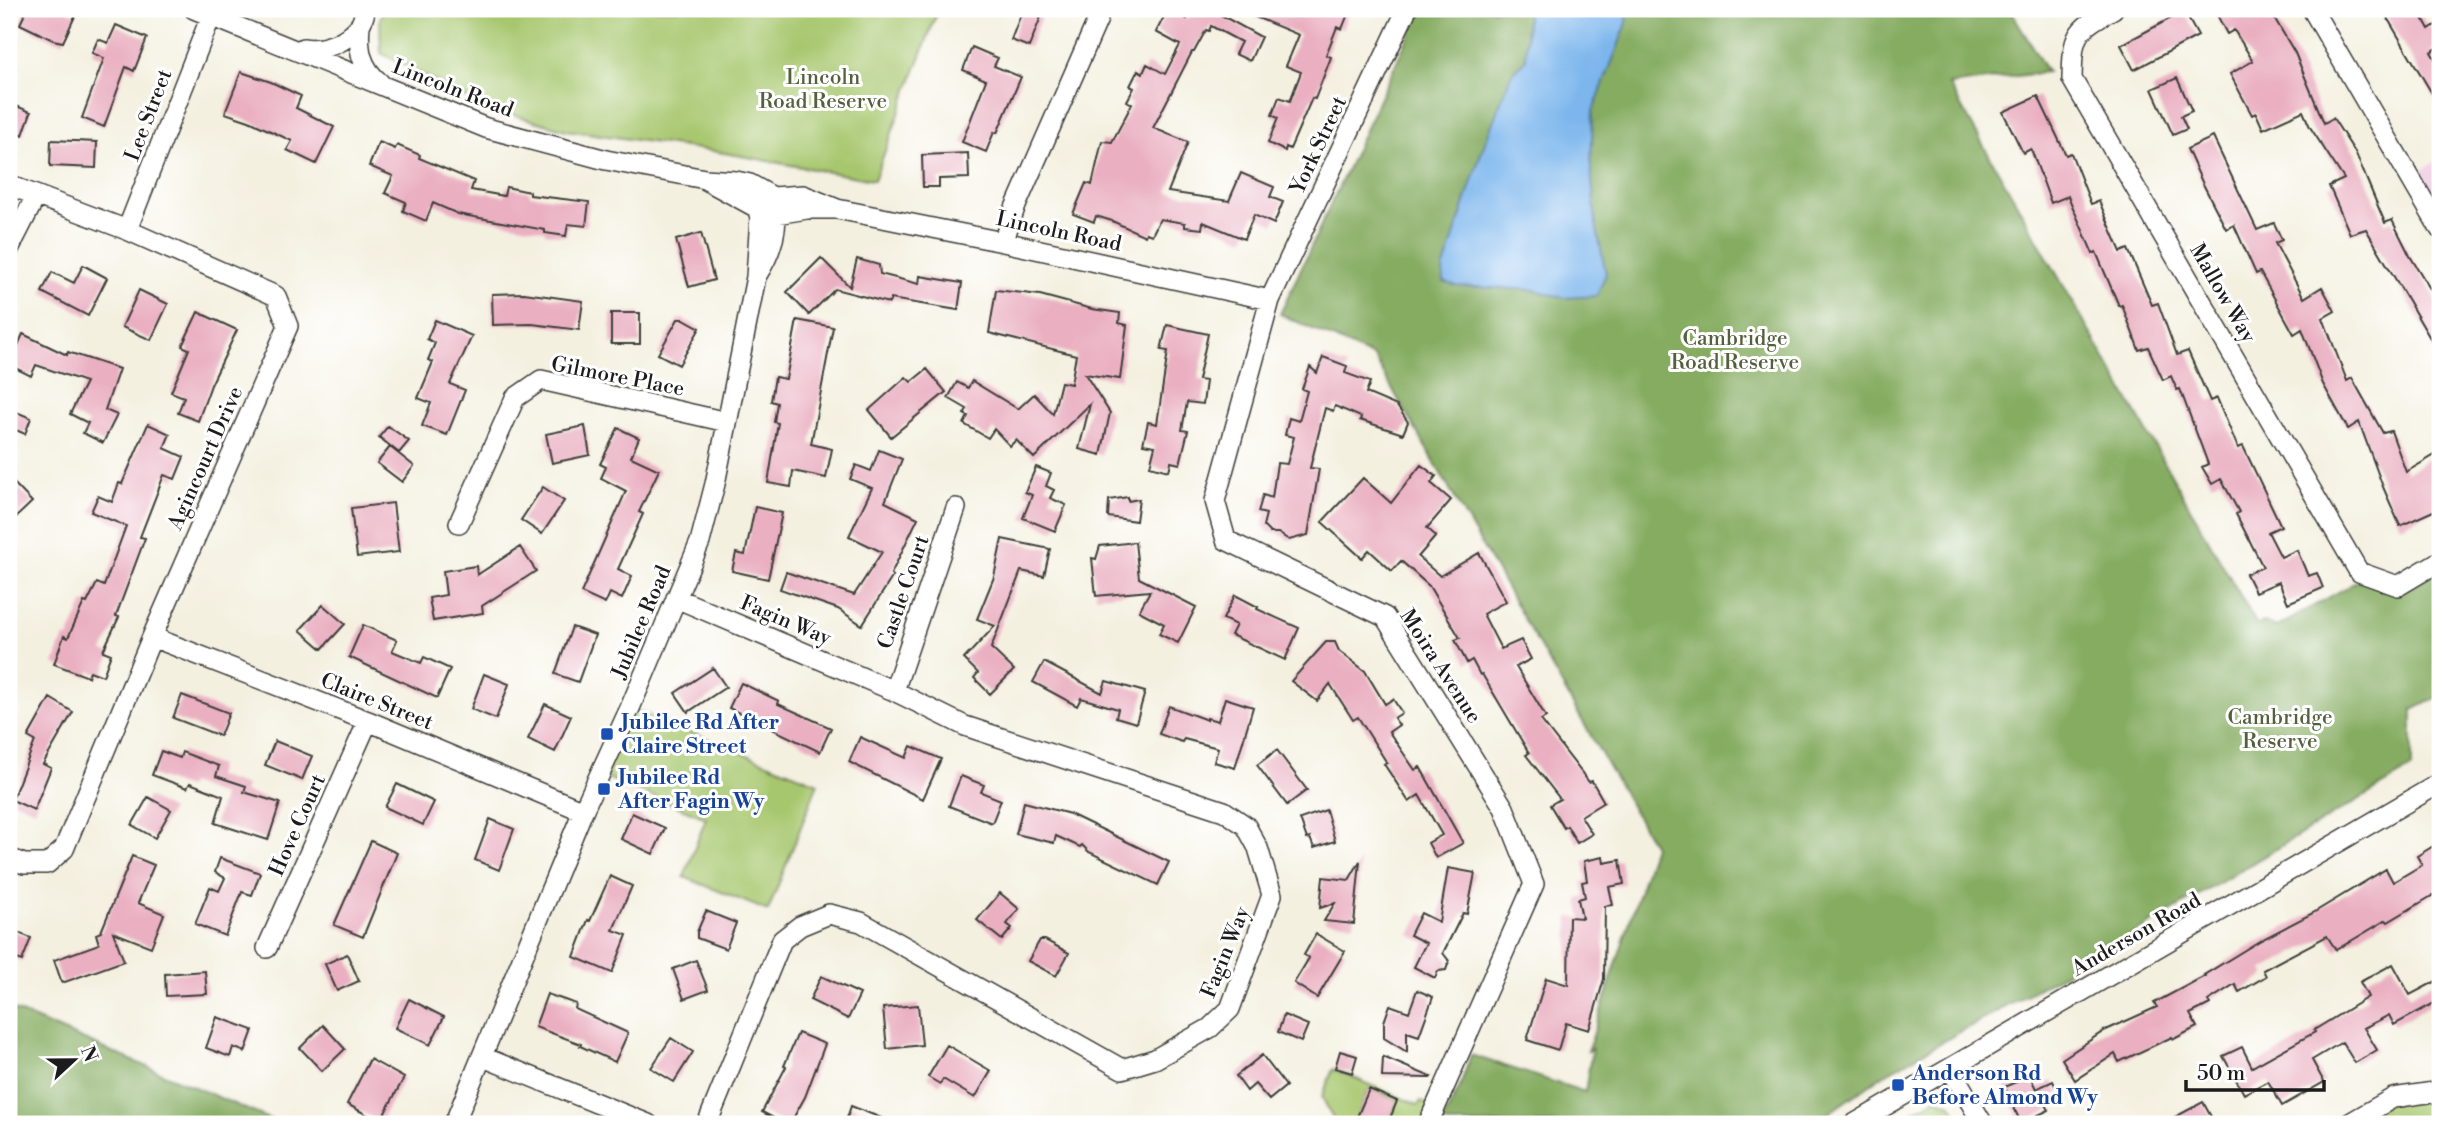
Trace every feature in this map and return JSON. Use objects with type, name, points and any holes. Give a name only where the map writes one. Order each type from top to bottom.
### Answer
[{"type":"street","points":[[1003,242],[1015,208],[1098,19],[1099,9]]},
{"type":"street","name":"York Street","points":[[1270,300],[1407,9]]},
{"type":"street","name":"Mallow Way","points":[[2113,9],[2085,25],[2073,44],[2073,79],[2359,572],[2398,586],[2440,561]]},
{"type":"street","points":[[2312,9],[2440,229]]},
{"type":"street","name":"Lincoln Road","points":[[202,12],[347,68],[388,89],[486,128],[606,160],[705,179],[750,184],[769,206],[803,195],[837,209],[1270,300]]},
{"type":"street","name":"Lee Street","points":[[127,230],[202,12]]},
{"type":"street","points":[[288,46],[325,49],[358,28]]},
{"type":"street","points":[[347,68],[358,28]]},
{"type":"street","points":[[358,28],[360,55],[367,69],[388,89]]},
{"type":"street","name":"Agincourt Drive","points":[[9,185],[127,230],[276,296],[288,326],[152,637],[64,849],[47,864],[24,864],[9,858]]},
{"type":"street","points":[[9,250],[36,196]]},
{"type":"street","name":"Jubilee Road","points":[[454,1124],[583,811],[700,542],[715,484],[756,277],[771,253],[769,206]]},
{"type":"street","name":"Moira Avenue","points":[[1270,300],[1215,501],[1226,540],[1385,617],[1504,808],[1534,884],[1428,1124]]},
{"type":"street","name":"Gilmore Place","points":[[459,523],[515,398],[541,380],[727,422]]},
{"type":"street","name":"Castle Court","points":[[894,691],[956,508]]},
{"type":"street","name":"Fagin Way","points":[[676,598],[894,691],[965,726],[1224,810],[1247,826],[1258,848],[1272,895],[1230,1009],[1210,1028],[1155,1059],[1122,1069],[861,922],[829,914],[800,926],[782,940],[707,1124]]},
{"type":"street","name":"Claire Street","points":[[152,637],[368,721],[583,811]]},
{"type":"street","name":"Hove Court","points":[[267,948],[368,721]]},
{"type":"street","name":"Anderson Road","points":[[1854,1124],[2440,783]]},
{"type":"street","points":[[483,1057],[648,1124]]},
{"type":"street","points":[[1950,1068],[1983,1124]]},
{"type":"street","points":[[2348,1124],[2393,1098],[2434,1092],[2440,1097]]},
{"type":"shaded area","points":[[2440,159],[2440,229],[2410,178]]},
{"type":"green space","name":"Lincoln Road Reserve","points":[[386,9],[935,9],[937,13],[874,180],[713,151],[566,130],[480,105],[381,53],[380,18]]},
{"type":"green space","name":"Cambridge Road Reserve","points":[[1421,9],[2010,9],[2047,72],[1949,85],[2257,625],[2263,622],[2277,627],[2361,579],[2400,592],[2440,569],[2440,696],[2412,710],[2412,768],[2105,951],[1883,1075],[1813,1124],[1441,1124],[1459,1089],[1471,1055],[1585,1092],[1592,1049],[1588,1051],[1654,846],[1374,357],[1280,314]]},
{"type":"green space","points":[[630,708],[818,783],[768,911],[684,877],[706,818],[600,775]]},
{"type":"green space","points":[[9,1008],[281,1124],[9,1124]]},
{"type":"green space","points":[[1333,1069],[1418,1105],[1421,1101],[1431,1105],[1423,1124],[1385,1124],[1389,1121],[1397,1101],[1369,1089],[1354,1124],[1336,1124],[1322,1097]]},
{"type":"green space","points":[[2440,1097],[2440,1124],[2348,1124],[2393,1098]]},
{"type":"green space","points":[[1937,1098],[1951,1104],[1963,1124],[1893,1124]]},
{"type":"water","points":[[1527,9],[1627,9],[1627,23],[1593,111],[1591,168],[1596,224],[1606,274],[1597,296],[1565,298],[1534,290],[1456,286],[1444,282],[1443,270],[1481,153],[1511,75],[1526,59]]},
{"type":"building","points":[[27,9],[65,9],[76,14],[63,42],[20,24]]},
{"type":"building","points":[[1023,9],[1044,9],[1029,47],[1011,40]]},
{"type":"building","points":[[1168,9],[1187,19],[1193,9],[1210,9],[1261,37],[1250,61],[1235,54],[1241,42],[1211,26],[1209,31],[1206,30],[1153,128],[1188,142],[1168,192],[1229,201],[1241,173],[1274,187],[1270,197],[1283,202],[1274,224],[1254,215],[1244,239],[1203,222],[1202,229],[1160,219],[1152,235],[1146,233],[1145,236],[1096,216],[1094,222],[1073,214],[1086,183],[1092,185],[1102,141],[1112,142],[1132,104],[1127,101],[1134,88],[1130,86],[1138,70],[1143,73],[1147,64],[1165,74],[1180,45],[1156,32]]},
{"type":"building","points":[[1236,9],[1344,9],[1343,12],[1348,14],[1342,29],[1337,27],[1326,55],[1331,57],[1315,99],[1312,98],[1290,149],[1286,147],[1285,151],[1268,143],[1278,118],[1272,115],[1279,97],[1290,101],[1301,72],[1286,66],[1299,35]]},
{"type":"building","points":[[2223,9],[2269,9],[2295,53],[2324,123],[2333,118],[2356,154],[2385,223],[2392,220],[2440,305],[2440,355],[2366,229],[2350,234],[2329,186],[2344,179],[2310,127],[2303,111],[2263,129],[2256,113],[2252,115],[2230,74],[2253,61],[2234,30],[2227,34],[2216,13]]},
{"type":"building","points":[[2382,9],[2418,9],[2429,29],[2440,22],[2440,46],[2431,52],[2440,67],[2440,107]]},
{"type":"building","points":[[2184,11],[2198,36],[2134,70],[2121,45]]},
{"type":"building","points":[[116,25],[147,38],[134,71],[126,67],[104,127],[82,118],[104,58],[92,53],[98,39],[108,43]]},
{"type":"building","points":[[972,47],[998,58],[994,66],[1021,77],[986,152],[962,142],[986,80],[963,70]]},
{"type":"building","points":[[241,72],[301,96],[296,108],[334,127],[316,164],[287,150],[292,141],[225,113]]},
{"type":"building","points":[[2177,78],[2192,111],[2181,116],[2187,129],[2173,135],[2152,89]]},
{"type":"building","points":[[2038,96],[2066,155],[2071,153],[2091,204],[2099,201],[2121,252],[2128,249],[2152,305],[2158,303],[2177,355],[2188,351],[2210,401],[2217,398],[2238,448],[2243,446],[2281,526],[2268,532],[2281,557],[2297,550],[2308,576],[2317,573],[2323,588],[2288,603],[2279,582],[2255,592],[2246,574],[2263,567],[2221,479],[2212,484],[2202,467],[2208,464],[2180,389],[2177,390],[2171,376],[2163,380],[2148,347],[2139,350],[2122,305],[2119,306],[2096,252],[2093,254],[2068,196],[2051,203],[2031,149],[2023,153],[2003,112]]},
{"type":"building","points":[[9,103],[31,112],[23,135],[9,130]]},
{"type":"building","points":[[2213,137],[2257,230],[2274,223],[2282,240],[2275,243],[2304,298],[2322,287],[2335,311],[2323,318],[2347,381],[2352,378],[2383,433],[2391,431],[2406,472],[2440,452],[2440,508],[2400,526],[2359,422],[2348,429],[2323,384],[2302,329],[2294,334],[2260,272],[2256,274],[2234,225],[2226,229],[2202,182],[2187,149]]},
{"type":"building","points":[[51,140],[97,142],[96,168],[50,166]]},
{"type":"building","points":[[379,142],[395,149],[397,145],[420,155],[419,158],[474,181],[471,190],[504,196],[506,187],[530,192],[530,195],[589,202],[586,226],[568,224],[566,236],[545,233],[545,230],[458,214],[433,203],[426,221],[403,211],[406,202],[385,193],[393,176],[369,166]]},
{"type":"building","points":[[968,153],[969,178],[939,179],[939,187],[923,187],[922,155]]},
{"type":"building","points":[[701,233],[714,280],[689,287],[676,240]]},
{"type":"building","points":[[821,258],[850,287],[857,259],[879,265],[880,274],[919,284],[920,276],[962,283],[958,310],[891,299],[889,303],[835,289],[809,315],[787,292]]},
{"type":"building","points":[[83,265],[107,278],[88,316],[42,292],[52,272],[74,283]]},
{"type":"building","points":[[139,290],[168,304],[151,340],[122,327]]},
{"type":"building","points":[[996,290],[1040,295],[1092,309],[1120,313],[1119,323],[1127,325],[1120,379],[1085,374],[1110,413],[1101,455],[1079,449],[1090,404],[1034,458],[1016,440],[1010,446],[994,429],[988,438],[964,424],[968,416],[964,414],[967,409],[948,398],[957,382],[968,388],[972,381],[1018,409],[1034,394],[1053,414],[1061,382],[1071,384],[1076,355],[989,333]]},
{"type":"building","points":[[524,293],[583,301],[579,330],[532,324],[493,325],[492,294]]},
{"type":"building","points":[[198,312],[237,330],[211,385],[198,421],[178,413],[184,397],[171,392],[189,349],[182,346]]},
{"type":"building","points":[[611,313],[640,313],[640,344],[611,344]]},
{"type":"building","points":[[678,319],[684,319],[700,328],[679,365],[658,354]]},
{"type":"building","points":[[435,320],[472,336],[450,384],[465,390],[447,435],[422,426],[431,403],[418,398],[433,362],[428,360],[435,343],[427,339]]},
{"type":"building","points":[[797,320],[833,327],[811,444],[832,449],[826,478],[793,471],[791,487],[768,483],[778,423],[774,422],[777,403],[771,401],[775,377],[786,379]]},
{"type":"building","points":[[1167,325],[1208,334],[1198,380],[1206,381],[1203,404],[1187,402],[1182,430],[1188,431],[1180,464],[1171,462],[1169,471],[1150,466],[1155,446],[1143,444],[1148,422],[1157,424],[1168,351],[1161,350]]},
{"type":"building","points":[[23,334],[67,355],[68,352],[119,369],[105,410],[117,415],[103,443],[83,433],[88,423],[70,414],[86,382],[36,365],[31,376],[9,365]]},
{"type":"building","points":[[1323,357],[1347,366],[1345,373],[1370,382],[1366,393],[1397,406],[1408,422],[1403,434],[1360,420],[1361,417],[1335,406],[1333,411],[1325,408],[1310,468],[1319,469],[1308,535],[1289,540],[1278,533],[1270,533],[1263,526],[1266,514],[1258,512],[1263,495],[1272,498],[1277,463],[1287,464],[1294,437],[1285,435],[1289,418],[1299,421],[1307,391],[1302,389],[1310,367],[1317,373]]},
{"type":"building","points":[[927,369],[946,392],[891,437],[869,410],[906,377],[911,382]]},
{"type":"building","points":[[9,409],[31,418],[25,434],[9,427]]},
{"type":"building","points":[[148,424],[170,434],[164,448],[184,457],[175,479],[164,475],[140,537],[145,538],[116,616],[119,617],[103,651],[111,654],[103,676],[90,671],[88,677],[54,664],[64,636],[68,638],[84,602],[87,603],[97,583],[104,586],[126,526],[91,512],[98,496],[112,502]]},
{"type":"building","points":[[388,426],[409,441],[399,453],[379,437]]},
{"type":"building","points":[[585,426],[590,455],[552,463],[546,434]]},
{"type":"building","points":[[618,428],[639,438],[631,457],[659,470],[639,512],[643,514],[618,569],[632,576],[622,599],[610,593],[605,604],[581,593],[626,491],[601,478],[606,467],[600,464]]},
{"type":"building","points":[[390,447],[414,466],[402,482],[377,463]]},
{"type":"building","points":[[879,450],[902,459],[885,502],[918,518],[891,574],[893,576],[862,625],[838,609],[780,589],[786,572],[854,595],[882,552],[849,536],[872,488],[850,479],[856,465],[871,471]]},
{"type":"building","points":[[1421,465],[1436,476],[1431,483],[1451,500],[1427,528],[1436,536],[1418,557],[1440,576],[1479,553],[1506,601],[1483,614],[1501,649],[1521,640],[1531,659],[1516,667],[1546,717],[1541,720],[1589,782],[1592,781],[1604,802],[1581,816],[1592,834],[1577,843],[1550,805],[1560,799],[1526,755],[1529,753],[1482,674],[1480,675],[1472,660],[1467,663],[1455,640],[1460,638],[1429,586],[1401,561],[1392,571],[1369,550],[1362,558],[1322,522],[1363,478],[1391,503]]},
{"type":"building","points":[[1036,467],[1051,473],[1046,486],[1054,490],[1050,498],[1066,505],[1055,531],[1023,518],[1032,495],[1025,492]]},
{"type":"building","points":[[9,478],[32,502],[9,524]]},
{"type":"building","points":[[543,487],[564,501],[542,534],[521,520]]},
{"type":"building","points":[[1128,497],[1128,501],[1139,499],[1136,521],[1108,517],[1109,500]]},
{"type":"building","points":[[393,503],[399,552],[357,557],[351,508]]},
{"type":"building","points":[[755,507],[782,513],[768,579],[732,571],[736,553],[745,555]]},
{"type":"building","points":[[1002,539],[1050,549],[1044,576],[1021,571],[991,648],[1014,670],[990,694],[974,678],[978,673],[964,659],[995,626],[977,619],[994,577]]},
{"type":"building","points":[[1135,542],[1139,578],[1196,607],[1178,643],[1159,634],[1164,624],[1139,611],[1150,591],[1096,596],[1092,558],[1096,559],[1100,546]]},
{"type":"building","points":[[520,547],[536,571],[482,606],[483,613],[433,621],[429,598],[446,595],[443,571],[476,566],[477,575]]},
{"type":"building","points":[[1235,595],[1258,607],[1257,609],[1299,628],[1285,660],[1231,635],[1236,625],[1223,619]]},
{"type":"building","points":[[323,605],[345,624],[322,649],[300,630]]},
{"type":"building","points":[[363,625],[397,640],[392,651],[421,663],[424,657],[450,669],[437,698],[349,657]]},
{"type":"building","points":[[572,627],[595,635],[578,682],[555,674]]},
{"type":"building","points":[[1326,642],[1335,642],[1339,651],[1365,671],[1385,704],[1393,699],[1402,713],[1394,718],[1399,725],[1389,732],[1415,770],[1420,767],[1463,843],[1436,858],[1428,843],[1442,835],[1419,795],[1409,802],[1358,717],[1353,720],[1330,684],[1317,701],[1291,681]]},
{"type":"building","points":[[1044,662],[1102,693],[1106,681],[1145,692],[1136,723],[1116,717],[1118,709],[1081,698],[1077,706],[1033,682]]},
{"type":"building","points":[[713,668],[726,687],[688,712],[675,693]]},
{"type":"building","points":[[484,674],[509,684],[496,719],[471,709]]},
{"type":"building","points":[[741,683],[779,701],[778,704],[831,728],[820,752],[729,708]]},
{"type":"building","points":[[182,695],[229,713],[220,736],[173,718]]},
{"type":"building","points":[[50,698],[73,712],[43,764],[51,768],[34,810],[12,800],[35,741],[28,737]]},
{"type":"building","points":[[1225,698],[1253,707],[1235,768],[1214,762],[1218,748],[1184,739],[1182,742],[1159,734],[1169,706],[1207,720],[1218,721]]},
{"type":"building","points":[[545,704],[571,716],[555,752],[528,739]]},
{"type":"building","points":[[860,737],[906,758],[911,746],[941,759],[923,799],[849,762]]},
{"type":"building","points":[[275,741],[312,756],[302,780],[265,765]]},
{"type":"building","points":[[1277,750],[1307,790],[1287,805],[1257,765]]},
{"type":"building","points":[[161,751],[180,758],[182,752],[219,766],[216,776],[246,786],[244,792],[280,803],[268,840],[215,823],[223,796],[190,783],[187,788],[152,775]]},
{"type":"building","points":[[961,776],[984,785],[981,792],[1001,800],[992,823],[949,806]]},
{"type":"building","points":[[397,784],[434,802],[423,825],[385,807]]},
{"type":"building","points":[[148,797],[171,810],[155,838],[132,825]]},
{"type":"building","points":[[1024,802],[1070,814],[1169,862],[1158,885],[1089,852],[1082,845],[1080,847],[1056,836],[1054,843],[1016,834]]},
{"type":"building","points":[[1326,810],[1335,841],[1314,848],[1310,838],[1307,839],[1300,819]]},
{"type":"building","points":[[632,813],[665,828],[653,854],[621,839]]},
{"type":"building","points":[[490,819],[514,829],[499,870],[475,860]]},
{"type":"building","points":[[371,841],[397,853],[363,937],[334,925]]},
{"type":"building","points":[[2440,842],[2440,891],[2388,922],[2386,920],[2336,950],[2327,936],[2263,970],[2266,976],[2239,992],[2235,984],[2208,1001],[2210,1004],[2190,1014],[2197,1027],[2174,1039],[2172,1037],[2119,1062],[2115,1054],[2075,1080],[2062,1059],[2104,1031],[2157,1007],[2154,1003],[2205,976],[2261,940],[2313,913],[2386,869],[2393,882],[2422,865],[2417,856]]},
{"type":"building","points":[[132,856],[154,865],[138,903],[164,914],[151,947],[113,932],[124,961],[62,983],[54,960],[99,944],[96,934],[101,932]]},
{"type":"building","points":[[1603,857],[1604,863],[1620,860],[1624,884],[1609,887],[1613,905],[1605,906],[1604,979],[1589,1030],[1566,1023],[1558,1050],[1527,1040],[1546,978],[1568,985],[1569,917],[1582,918],[1578,899],[1585,897],[1582,882],[1587,881],[1584,861]]},
{"type":"building","points":[[220,858],[260,873],[252,895],[242,892],[225,936],[195,924],[210,887],[219,891],[225,878],[215,872]]},
{"type":"building","points":[[1360,861],[1354,924],[1324,921],[1335,903],[1320,908],[1323,877],[1349,880]]},
{"type":"building","points":[[1448,868],[1475,873],[1467,914],[1463,913],[1443,953],[1449,961],[1446,970],[1438,971],[1435,978],[1414,967],[1426,943],[1410,935],[1421,913],[1439,922]]},
{"type":"building","points":[[610,876],[632,886],[613,930],[627,935],[612,973],[574,957],[588,920],[590,921]]},
{"type":"building","points":[[1000,893],[1019,909],[1007,924],[1012,928],[1002,940],[977,920]]},
{"type":"building","points":[[706,911],[736,923],[726,949],[697,938]]},
{"type":"building","points":[[9,929],[31,938],[22,961],[9,956]]},
{"type":"building","points":[[1316,934],[1345,951],[1317,998],[1294,983],[1309,958],[1304,955]]},
{"type":"building","points":[[1040,940],[1069,953],[1056,976],[1028,961]]},
{"type":"building","points":[[347,954],[359,981],[337,991],[325,964]]},
{"type":"building","points":[[696,960],[708,990],[684,999],[673,969]]},
{"type":"building","points":[[2393,964],[2410,995],[2440,979],[2440,1000],[2394,1025],[2389,1015],[2364,1028],[2377,1050],[2355,1063],[2342,1042],[2312,1060],[2324,1082],[2282,1106],[2268,1081],[2244,1094],[2223,1056],[2242,1047],[2252,1067],[2315,1032],[2314,1030],[2368,997],[2360,982]]},
{"type":"building","points":[[205,971],[207,994],[166,996],[165,974]]},
{"type":"building","points":[[821,976],[860,994],[848,1019],[810,1000]]},
{"type":"building","points":[[1417,990],[1433,997],[1419,1036],[1407,1032],[1407,1052],[1384,1038],[1384,1022],[1390,1005],[1409,1012]]},
{"type":"building","points":[[547,994],[576,1004],[575,1009],[628,1033],[615,1062],[580,1046],[581,1044],[535,1027]]},
{"type":"building","points":[[409,999],[444,1017],[430,1045],[395,1028]]},
{"type":"building","points":[[918,1005],[922,1045],[887,1049],[883,1008]]},
{"type":"building","points":[[1284,1015],[1308,1025],[1301,1042],[1278,1032]]},
{"type":"building","points":[[217,1017],[253,1030],[245,1052],[233,1047],[230,1057],[206,1048]]},
{"type":"building","points":[[323,1025],[345,1049],[322,1071],[300,1048]]},
{"type":"building","points":[[798,1033],[825,1044],[805,1097],[790,1124],[785,1124],[762,1112],[786,1067],[784,1066]]},
{"type":"building","points":[[671,1038],[693,1052],[674,1082],[651,1068]]},
{"type":"building","points":[[947,1045],[991,1071],[975,1098],[943,1079],[940,1084],[928,1077]]},
{"type":"building","points":[[1340,1051],[1357,1056],[1352,1073],[1335,1068]]},
{"type":"building","points":[[1262,1055],[1286,1086],[1269,1100],[1255,1084],[1247,1091],[1236,1076]]},
{"type":"building","points":[[1383,1057],[1431,1077],[1382,1077]]},
{"type":"building","points":[[370,1059],[404,1078],[380,1122],[347,1104]]},
{"type":"building","points":[[2030,1076],[2036,1089],[2053,1081],[2059,1094],[2044,1101],[2049,1110],[2021,1123],[2004,1087]]},
{"type":"building","points":[[1369,1089],[1397,1101],[1389,1121],[1384,1119],[1381,1124],[1354,1124]]},
{"type":"building","points":[[2203,1102],[2215,1124],[2162,1124]]},
{"type":"building","points":[[851,1106],[894,1123],[894,1124],[845,1124]]},
{"type":"place","name":"Jubilee Rd After Claire Street","points":[[607,734]]},
{"type":"place","name":"Jubilee Rd After Fagin Wy","points":[[604,789]]},
{"type":"place","name":"Anderson Rd Before Almond Wy","points":[[1898,1085]]},
{"type":"park label","name":"Cambridge Reserve","points":[[2280,729]]}]
